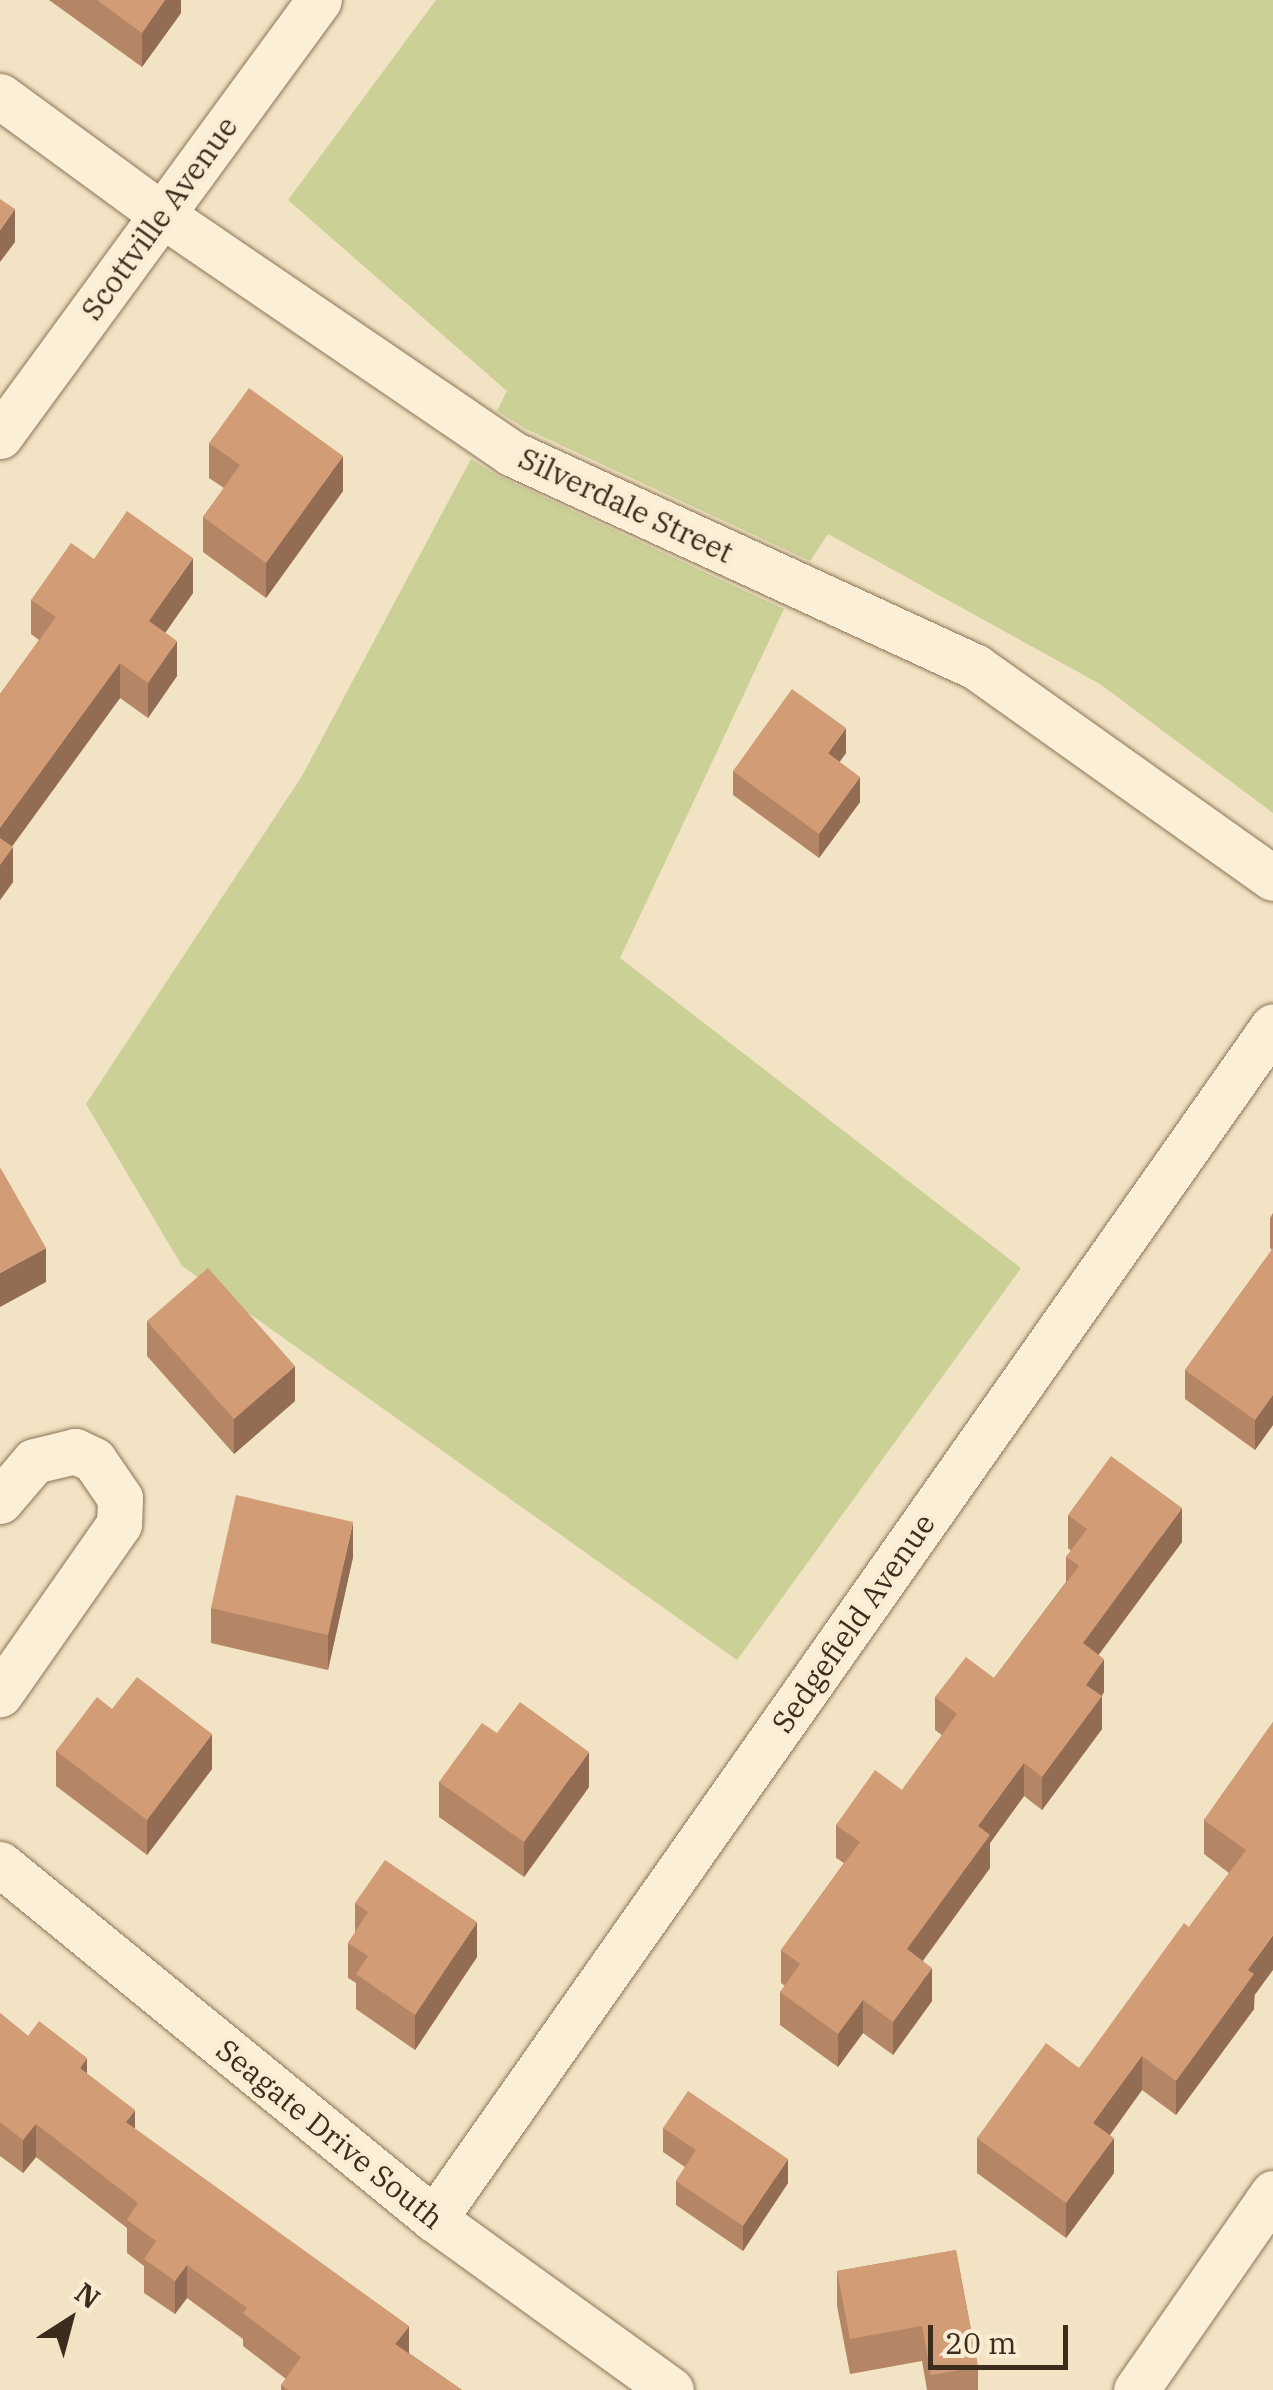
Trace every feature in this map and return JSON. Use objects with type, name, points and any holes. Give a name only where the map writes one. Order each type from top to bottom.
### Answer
[{"type":"street","name":"Scottville Avenue","points":[[0,436],[319,0]]},
{"type":"street","name":"Silverdale Street","points":[[0,96],[161,214],[512,453],[976,667],[1273,878]]},
{"type":"street","name":"Sedgefield Avenue","points":[[434,2219],[1273,1026]]},
{"type":"street","points":[[0,1501],[34,1461],[75,1451],[94,1460],[120,1498],[118,1524],[0,1694]]},
{"type":"street","name":"Seagate Drive South","points":[[0,1864],[434,2219],[671,2390]]},
{"type":"street","points":[[1136,2390],[1273,2193]]},
{"type":"green space","points":[[436,0],[1273,0],[1273,813],[1100,684],[828,534],[810,561],[526,429],[497,411],[507,391],[288,200]]},
{"type":"green space","points":[[471,459],[496,475],[784,609],[620,958],[1021,1268],[737,1660],[182,1266],[86,1104],[302,776]]},
{"type":"building","points":[[97,0],[165,0],[142,33]]},
{"type":"building","points":[[0,199],[15,209],[0,230]]},
{"type":"building","points":[[249,388],[343,456],[266,563],[203,517],[240,465],[209,443]]},
{"type":"building","points":[[127,511],[193,558],[149,621],[177,641],[148,683],[120,663],[0,828],[0,694],[56,617],[31,600],[71,543],[94,559]]},
{"type":"building","points":[[792,689],[846,728],[828,753],[860,777],[819,834],[733,771]]},
{"type":"building","points":[[0,838],[13,847],[0,865]]},
{"type":"building","points":[[0,1167],[46,1248],[0,1273]]},
{"type":"building","points":[[1273,1248],[1273,1395],[1255,1420],[1185,1370]]},
{"type":"building","points":[[208,1268],[295,1366],[234,1419],[147,1321]]},
{"type":"building","points":[[1111,1456],[1182,1508],[1083,1643],[1104,1659],[1086,1685],[1102,1696],[1042,1777],[1024,1763],[978,1826],[990,1835],[907,1949],[932,1968],[893,2022],[863,2000],[838,2034],[780,1992],[800,1964],[781,1950],[860,1842],[836,1825],[875,1770],[902,1790],[957,1714],[935,1697],[966,1657],[994,1678],[1079,1566],[1066,1557],[1087,1529],[1068,1515]]},
{"type":"building","points":[[236,1495],[353,1522],[328,1635],[211,1608]]},
{"type":"building","points":[[137,1677],[212,1734],[147,1820],[56,1751],[97,1697],[112,1709]]},
{"type":"building","points":[[520,1702],[589,1752],[524,1842],[439,1782],[482,1723],[497,1733]]},
{"type":"building","points":[[1273,1722],[1273,1935],[1248,1970],[1254,1974],[1176,2081],[1142,2056],[1093,2123],[1114,2138],[1066,2203],[977,2138],[1046,2043],[1079,2068],[1184,1923],[1189,1927],[1246,1850],[1204,1820]]},
{"type":"building","points":[[385,1860],[477,1922],[415,2015],[356,1974],[368,1956],[348,1943],[368,1912],[355,1903]]},
{"type":"building","points":[[0,2013],[28,2036],[39,2021],[87,2058],[80,2068],[135,2110],[126,2122],[409,2326],[395,2344],[462,2390],[288,2390],[281,2385],[301,2357],[243,2313],[247,2308],[187,2265],[175,2281],[144,2259],[156,2241],[127,2220],[138,2203],[36,2124],[23,2140],[0,2122]]},
{"type":"building","points":[[688,2091],[788,2159],[743,2226],[676,2181],[696,2150],[663,2128]]},
{"type":"building","points":[[956,2250],[978,2367],[931,2375],[922,2326],[850,2339],[837,2271]]}]
